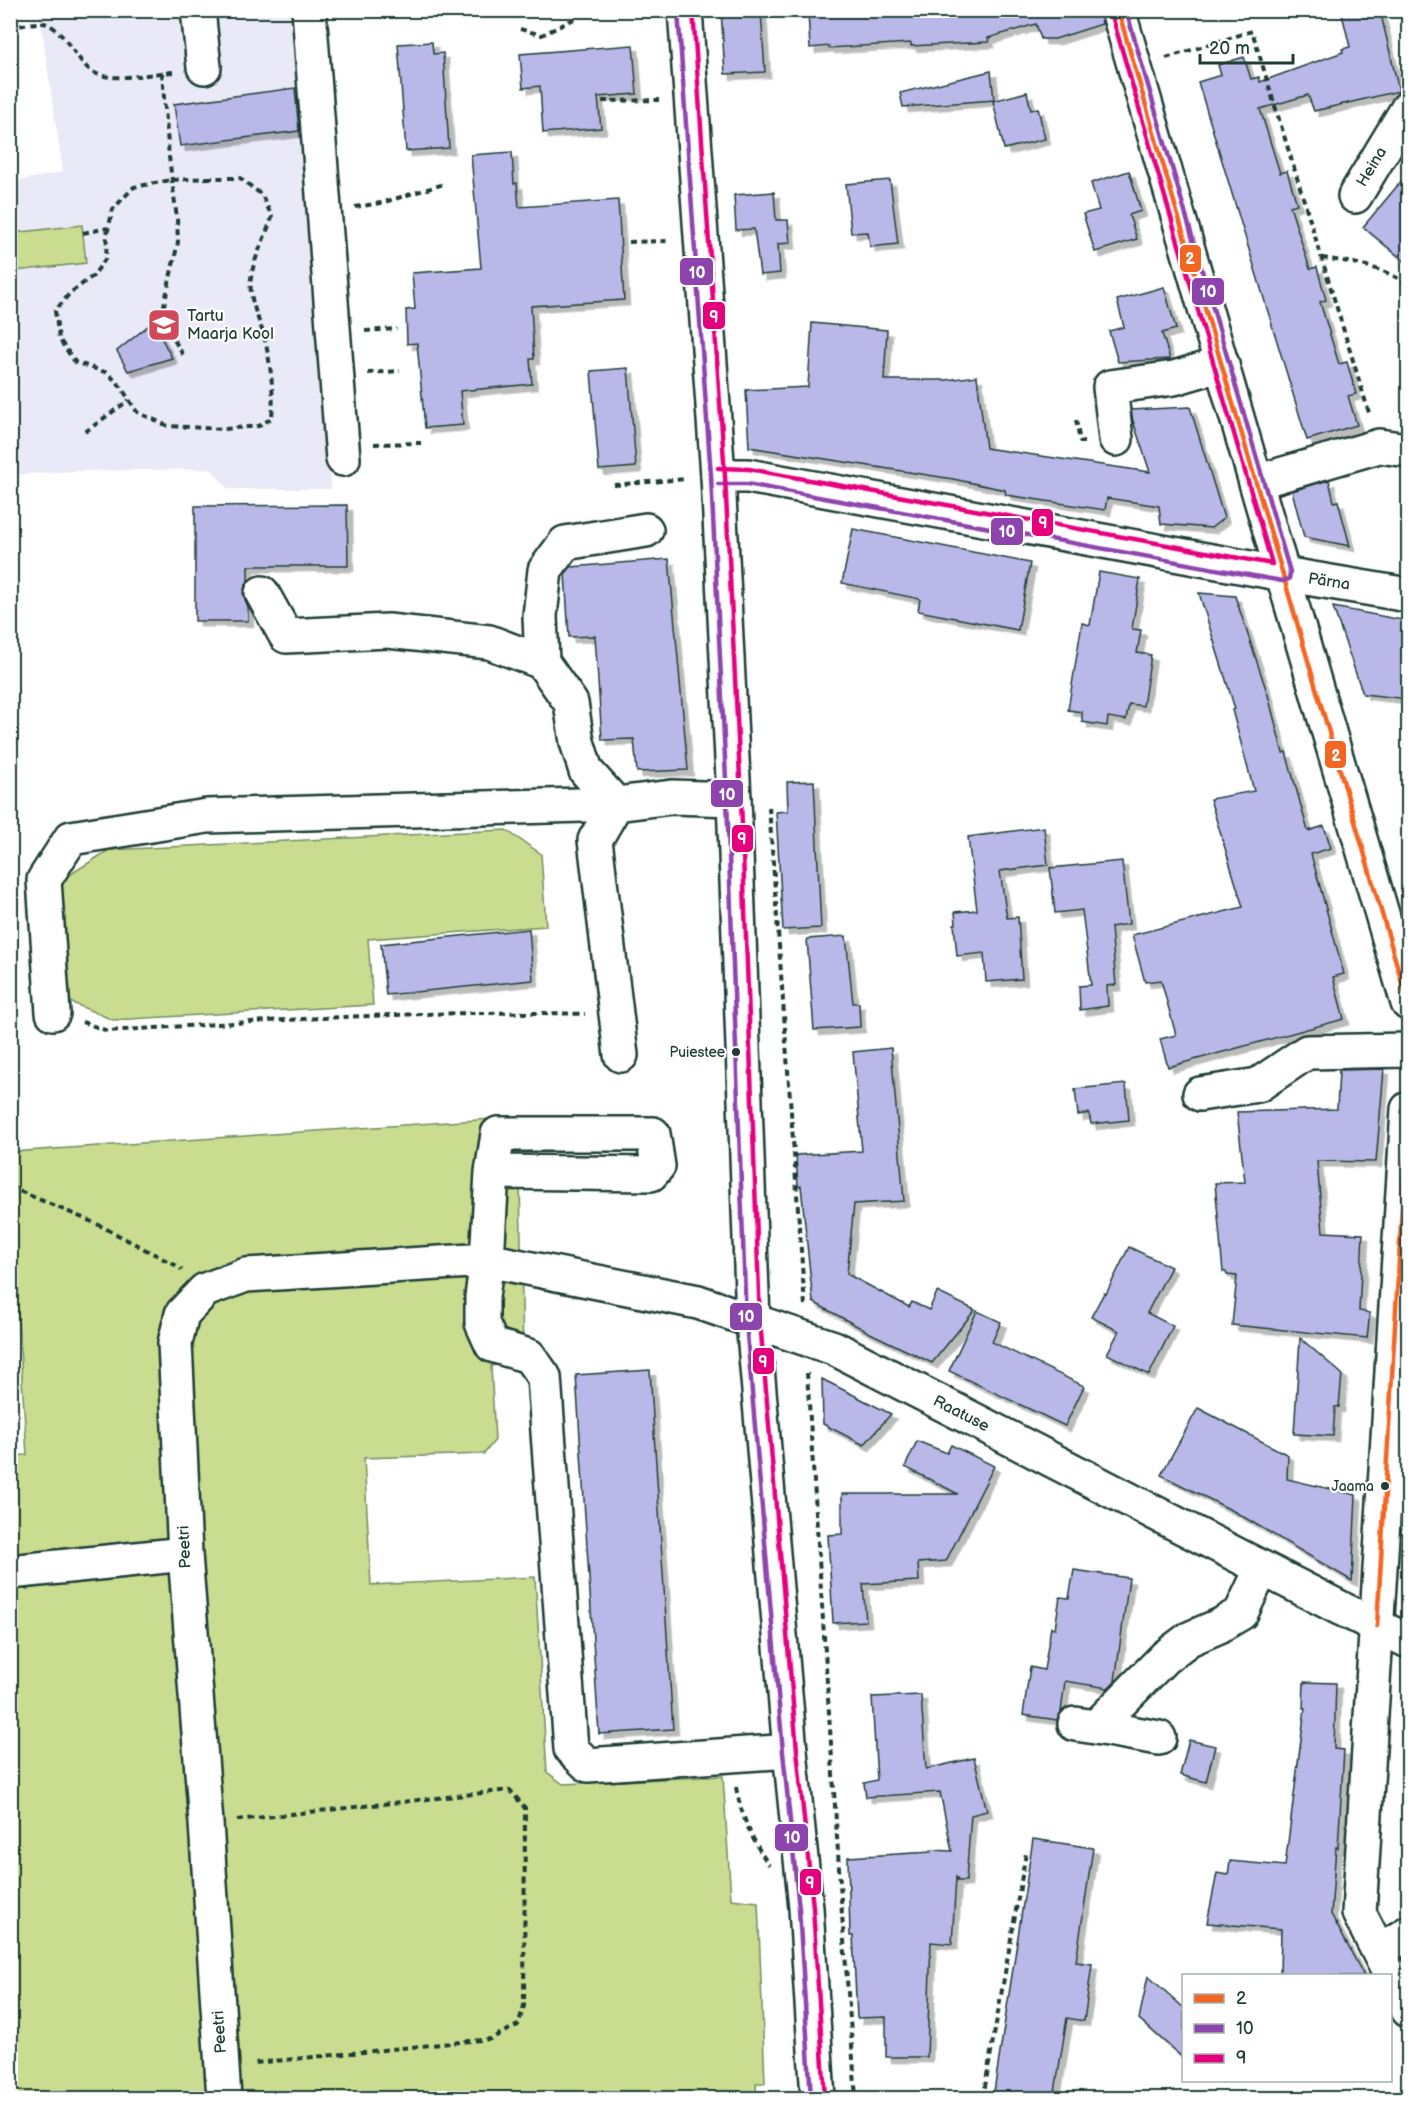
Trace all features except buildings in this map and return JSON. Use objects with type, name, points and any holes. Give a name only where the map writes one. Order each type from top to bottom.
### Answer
[{"type":"street","points":[[198,10],[204,67]]},
{"type":"street","points":[[309,10],[342,452]]},
{"type":"street","points":[[685,10],[717,476],[734,799],[753,1322],[806,1908],[818,2098]]},
{"type":"street","points":[[1118,10],[1408,1003]]},
{"type":"street","name":"Heina","points":[[1354,196],[1408,108]]},
{"type":"street","points":[[1116,439],[1110,387],[1174,378],[1222,364]]},
{"type":"street","points":[[1256,482],[1394,448]]},
{"type":"street","name":"Pärna","points":[[717,476],[748,476],[1408,595]]},
{"type":"street","points":[[616,804],[586,771],[577,742],[571,703],[542,662],[540,616],[545,570],[565,543],[646,531]]},
{"type":"street","points":[[262,593],[286,636],[388,631],[489,642],[542,662]]},
{"type":"street","points":[[53,1013],[44,880],[71,838],[207,816],[616,804],[672,797],[734,799]]},
{"type":"street","points":[[616,804],[595,840],[621,1055]]},
{"type":"street","points":[[1200,1094],[1258,1085],[1307,1052],[1408,1050]]},
{"type":"street","points":[[1390,1974],[1359,1913],[1408,1109]]},
{"type":"street","points":[[492,1172],[482,1323],[492,1345],[529,1356],[544,1377],[571,1749],[588,1765],[790,1751]]},
{"type":"street","name":"Raatuse","points":[[487,1260],[698,1302],[845,1354],[1408,1641]]},
{"type":"street","name":"Peetri","points":[[224,2098],[185,1554],[175,1343],[182,1314],[205,1290],[246,1275],[487,1260]]},
{"type":"street","points":[[10,1572],[185,1554]]},
{"type":"street","points":[[1159,1738],[1085,1726],[1164,1657],[1189,1639],[1241,1613],[1262,1568]]},
{"type":"street","points":[[1378,1951],[1408,1933]]},
{"type":"street","points":[[1392,1979],[1408,2010]]},
{"type":"path","points":[[520,28],[542,35],[574,19],[580,10]]},
{"type":"path","points":[[10,28],[46,23],[56,29],[92,72],[105,77],[204,67]]},
{"type":"path","points":[[1135,67],[1252,31],[1322,258],[1394,448]]},
{"type":"path","points":[[162,73],[178,242],[163,310],[166,326],[183,355]]},
{"type":"path","points":[[602,101],[691,99]]},
{"type":"path","points":[[240,178],[262,195],[272,217],[254,263],[250,280],[254,305],[265,340],[274,392],[272,418],[259,426],[225,429],[168,426],[137,412],[121,387],[108,373],[75,362],[59,339],[55,310],[70,293],[93,276],[105,258],[108,228],[113,209],[134,187],[171,180],[240,178]]},
{"type":"path","points":[[324,212],[381,203],[444,184]]},
{"type":"path","points":[[83,233],[108,228]]},
{"type":"path","points":[[629,242],[675,240]]},
{"type":"path","points":[[1322,258],[1346,261],[1395,275],[1408,285]]},
{"type":"path","points":[[85,432],[129,400]]},
{"type":"path","points":[[1076,420],[1080,442]]},
{"type":"path","points":[[342,452],[421,443]]},
{"type":"path","points":[[615,485],[717,476]]},
{"type":"path","points":[[768,796],[789,1053],[807,1339],[811,1448],[856,2098]]},
{"type":"path","points":[[53,1013],[108,1031],[310,1018],[529,1012],[616,1015]]},
{"type":"path","points":[[10,1187],[97,1224],[175,1265],[205,1290]]},
{"type":"path","points":[[730,1756],[739,1804],[749,1832],[773,1871]]},
{"type":"path","points":[[206,1823],[510,1790],[525,1808],[524,2006],[518,2025],[490,2039],[222,2066]]},
{"type":"path","points":[[983,2098],[1026,1853]]},
{"type":"shaded area","name":"Tartu Maarja Kool","points":[[39,11],[289,11],[331,489],[228,489],[211,469],[76,471],[11,475],[11,182],[63,172]]},
{"type":"green space","points":[[82,225],[86,263],[16,271],[13,233]]},
{"type":"green space","points":[[506,830],[541,854],[546,926],[368,939],[373,1005],[113,1020],[63,999],[55,884],[109,850]]},
{"type":"green space","points":[[519,1117],[523,1361],[491,1366],[495,1440],[484,1454],[364,1458],[371,1585],[535,1577],[547,1772],[563,1784],[723,1776],[731,1899],[758,1902],[765,2083],[756,2083],[757,2096],[731,2098],[11,2098],[10,1456],[27,1455],[11,1213],[11,1152]]},
{"type":"transit line","name":"9","points":[[693,10],[725,476],[741,799],[760,1321],[813,1907],[825,2098]]},
{"type":"transit line","name":"2","points":[[1118,10],[1408,1003]]},
{"type":"transit line","name":"10","points":[[718,484],[747,484],[1282,581],[1289,579],[1290,572],[1126,10]]},
{"type":"transit line","name":"10","points":[[678,11],[711,476],[727,799],[746,1322],[783,1752],[799,1909],[811,2098]]},
{"type":"transit line","name":"9","points":[[718,468],[749,469],[1272,564],[1111,12]]},
{"type":"transit line","name":"2","points":[[1377,1626],[1408,1109]]},
{"type":"place","name":"Tartu Maarja Kool","points":[[164,325]]},
{"type":"place","name":"Puiestee","points":[[736,1052]]},
{"type":"place","name":"Jaama","points":[[1385,1486]]}]
